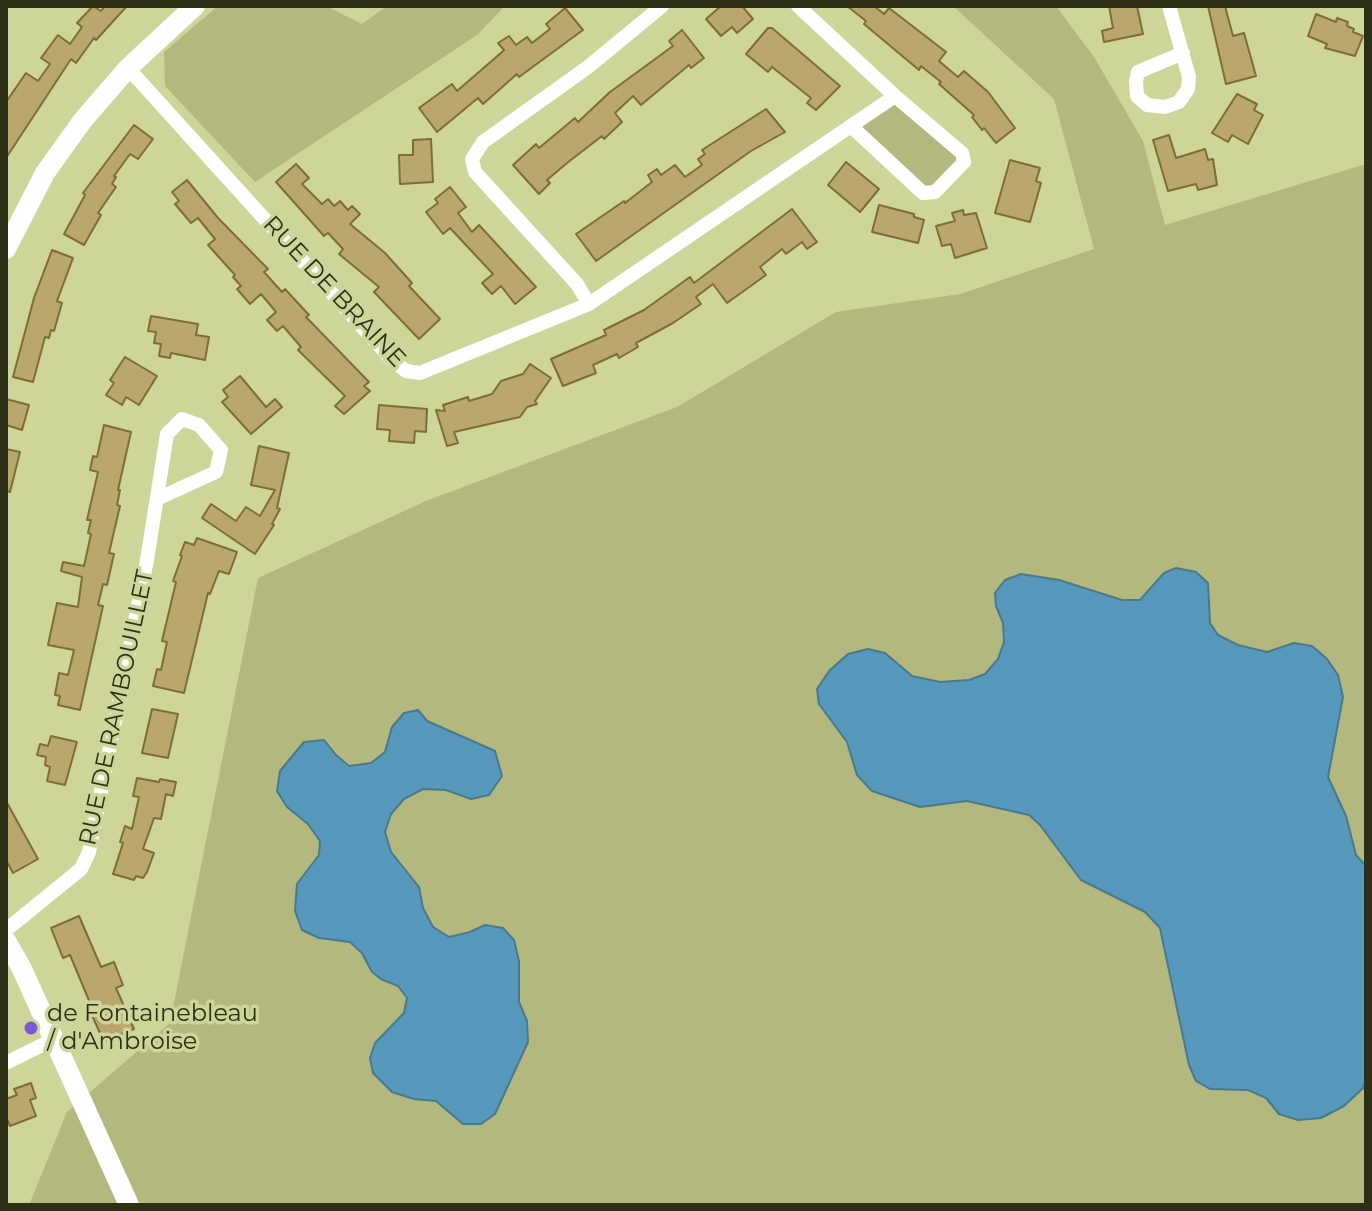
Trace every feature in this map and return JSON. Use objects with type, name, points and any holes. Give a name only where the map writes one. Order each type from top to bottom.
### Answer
[{"type":"street","points":[[6,249],[26,207],[62,149],[103,95],[195,6]]},
{"type":"street","points":[[589,304],[577,284],[481,180],[472,159],[483,142],[588,67],[662,6]]},
{"type":"street","points":[[798,6],[962,153],[964,162],[935,192],[923,193],[852,127]]},
{"type":"street","points":[[1169,6],[1183,53]]},
{"type":"street","name":"RUE DE BRAINE","points":[[128,68],[392,360],[406,371],[420,373],[589,304],[895,96]]},
{"type":"street","name":"RUE DE RAMBOUILLET","points":[[6,930],[81,869],[89,852],[147,560],[167,434],[182,419],[199,425],[221,450],[216,472],[157,499]]},
{"type":"street","points":[[6,941],[129,1205]]},
{"type":"street","points":[[6,1063],[54,1039]]},
{"type":"green space","points":[[218,6],[326,6],[362,24],[387,6],[505,6],[477,35],[255,182],[165,86],[164,52]]},
{"type":"green space","points":[[953,6],[1056,6],[1094,57],[1143,141],[1165,225],[1366,164],[1366,1205],[29,1205],[67,1112],[170,1023],[258,578],[426,501],[677,407],[836,312],[960,294],[1094,249],[1054,99]]},
{"type":"green space","points":[[895,96],[964,162],[923,193],[852,127]]},
{"type":"water","points":[[1176,568],[1196,572],[1208,583],[1210,623],[1218,635],[1238,645],[1267,652],[1294,643],[1312,646],[1327,659],[1338,675],[1343,697],[1328,777],[1346,816],[1356,855],[1366,866],[1366,1081],[1344,1106],[1321,1118],[1298,1120],[1279,1114],[1266,1098],[1248,1090],[1210,1089],[1196,1081],[1189,1065],[1160,928],[1145,912],[1081,880],[1029,815],[967,801],[920,807],[872,791],[857,775],[847,742],[819,704],[817,689],[829,671],[848,654],[868,649],[885,653],[912,676],[940,682],[969,680],[985,674],[998,659],[1004,642],[1003,623],[995,593],[1005,580],[1021,574],[1059,580],[1122,600],[1140,600],[1164,573]]},
{"type":"water","points":[[418,710],[427,721],[495,751],[502,776],[489,795],[471,799],[446,790],[423,789],[404,799],[391,814],[385,832],[391,852],[419,887],[423,908],[433,927],[449,937],[485,925],[503,928],[514,940],[519,961],[519,1002],[527,1021],[528,1042],[495,1114],[481,1124],[463,1124],[436,1101],[414,1099],[392,1092],[373,1073],[370,1058],[375,1043],[404,1013],[407,998],[398,986],[372,972],[362,953],[350,942],[319,938],[302,930],[295,911],[297,884],[319,855],[320,841],[308,824],[287,807],[277,791],[280,771],[304,742],[324,740],[349,766],[371,763],[385,752],[392,727],[404,713]]},
{"type":"building","points":[[93,6],[101,11],[105,6],[127,6],[96,40],[94,38],[76,63],[71,59],[6,158],[6,102],[26,73],[38,81],[50,64],[41,58],[58,35],[70,44],[82,27],[77,23]]},
{"type":"building","points":[[721,6],[742,6],[753,19],[737,33],[732,27],[721,36],[706,19]]},
{"type":"building","points":[[847,6],[874,6],[884,14],[889,8],[946,52],[939,61],[958,77],[964,71],[988,92],[1015,128],[996,143],[984,128],[982,130],[972,117],[974,115],[939,84],[941,82],[921,66],[919,70]]},
{"type":"building","points":[[1109,6],[1137,6],[1143,34],[1104,42],[1102,31],[1113,28]]},
{"type":"building","points":[[1208,6],[1225,6],[1233,36],[1244,33],[1256,76],[1226,84]]},
{"type":"building","points":[[565,8],[583,30],[519,77],[517,74],[483,104],[478,98],[437,132],[419,108],[452,84],[457,91],[504,50],[498,43],[509,36],[516,45],[527,37],[532,43],[550,29],[546,24]]},
{"type":"building","points":[[1316,14],[1336,22],[1337,18],[1348,22],[1347,26],[1354,29],[1353,32],[1363,36],[1355,56],[1325,48],[1327,44],[1308,36]]},
{"type":"building","points":[[768,28],[772,28],[840,86],[816,110],[807,103],[811,98],[772,67],[768,72],[746,54]]},
{"type":"building","points":[[682,30],[704,58],[691,68],[689,65],[641,105],[633,96],[615,113],[622,122],[604,139],[602,136],[547,180],[550,183],[539,194],[513,165],[536,144],[539,148],[575,118],[578,122],[610,92],[673,46],[669,41]]},
{"type":"building","points":[[1237,94],[1257,104],[1254,110],[1263,115],[1248,144],[1232,135],[1228,142],[1212,133]]},
{"type":"building","points":[[766,109],[785,132],[751,151],[596,261],[576,234],[652,182],[648,175],[657,169],[661,175],[675,165],[685,177],[702,165],[698,159],[705,154],[702,150]]},
{"type":"building","points":[[134,125],[153,139],[138,159],[130,154],[114,176],[112,184],[116,187],[98,213],[101,215],[84,245],[64,234],[85,195],[83,193]]},
{"type":"building","points":[[1169,135],[1176,158],[1205,149],[1208,160],[1213,159],[1217,185],[1198,190],[1196,184],[1168,191],[1153,140]]},
{"type":"building","points":[[431,139],[433,182],[400,184],[399,155],[413,155],[413,140]]},
{"type":"building","points":[[1010,160],[1040,168],[1036,181],[1041,183],[1030,222],[995,213]]},
{"type":"building","points":[[846,162],[879,189],[860,212],[828,185]]},
{"type":"building","points":[[296,164],[309,178],[302,184],[322,204],[328,199],[334,206],[340,201],[348,210],[352,206],[360,214],[350,224],[385,253],[412,283],[409,286],[440,319],[419,339],[374,292],[379,287],[339,254],[343,249],[328,233],[324,236],[276,182]]},
{"type":"building","points":[[187,180],[218,218],[268,269],[264,272],[282,292],[285,289],[309,315],[306,317],[369,382],[364,386],[370,391],[344,414],[335,406],[345,396],[298,350],[301,347],[283,326],[277,331],[267,320],[276,312],[261,294],[250,304],[237,289],[241,286],[233,277],[235,275],[208,245],[215,239],[198,218],[191,223],[175,204],[179,201],[172,192]]},
{"type":"building","points":[[450,187],[466,207],[458,213],[472,232],[479,225],[536,287],[515,304],[501,286],[492,294],[482,283],[493,274],[450,228],[443,234],[426,212],[438,203],[435,199]]},
{"type":"building","points":[[879,205],[914,214],[914,217],[924,220],[918,243],[872,232]]},
{"type":"building","points":[[792,209],[817,242],[807,249],[802,242],[786,254],[782,249],[760,267],[766,275],[727,303],[713,284],[696,297],[701,304],[636,343],[638,347],[619,358],[617,354],[593,365],[596,373],[563,386],[551,359],[606,335],[604,330],[644,310],[690,277],[694,283]]},
{"type":"building","points":[[963,210],[964,215],[976,213],[987,248],[955,258],[951,244],[942,246],[936,226],[955,221],[952,213]]},
{"type":"building","points":[[52,250],[73,258],[57,301],[62,303],[54,331],[51,330],[49,338],[45,337],[33,382],[13,377],[34,298]]},
{"type":"building","points":[[151,316],[198,324],[196,335],[209,337],[205,360],[171,353],[170,358],[159,356],[161,344],[154,343],[156,332],[148,331]]},
{"type":"building","points":[[125,357],[157,376],[139,405],[126,397],[122,405],[106,395],[114,383],[110,380]]},
{"type":"building","points":[[530,364],[551,378],[535,401],[537,404],[527,407],[520,417],[454,432],[458,443],[447,446],[436,410],[445,411],[443,405],[468,397],[469,401],[492,394],[501,381],[523,374]]},
{"type":"building","points":[[240,376],[266,407],[275,399],[282,407],[251,434],[222,402],[228,397],[223,390]]},
{"type":"building","points":[[6,399],[29,405],[22,430],[6,425]]},
{"type":"building","points":[[379,405],[427,409],[426,432],[415,431],[414,443],[389,441],[390,430],[377,429]]},
{"type":"building","points":[[104,425],[131,432],[118,490],[117,505],[120,506],[109,553],[114,554],[107,585],[103,584],[98,605],[103,606],[80,710],[58,705],[60,696],[55,695],[59,673],[68,675],[74,650],[48,645],[57,603],[78,607],[82,577],[61,571],[63,562],[84,566],[91,534],[88,533],[91,520],[87,520],[98,472],[90,470],[93,456],[97,457]]},
{"type":"building","points":[[259,446],[289,453],[277,508],[280,509],[274,525],[255,554],[202,518],[211,504],[236,521],[246,507],[260,516],[275,490],[251,485]]},
{"type":"building","points":[[6,449],[20,452],[10,492],[6,491]]},
{"type":"building","points":[[197,538],[237,552],[229,574],[219,571],[208,593],[184,693],[153,686],[157,669],[161,670],[167,642],[162,641],[180,555],[185,542],[194,545]]},
{"type":"building","points":[[152,709],[178,714],[168,758],[142,753]]},
{"type":"building","points":[[51,736],[77,742],[65,785],[47,781],[50,767],[45,765],[46,757],[37,755],[40,744],[48,746]]},
{"type":"building","points":[[137,778],[176,782],[173,796],[166,794],[161,819],[154,818],[143,849],[154,853],[147,872],[143,878],[136,876],[134,880],[113,874],[125,826],[132,829],[139,797],[133,796]]},
{"type":"building","points":[[6,801],[38,859],[13,873],[6,860]]},
{"type":"building","points":[[79,916],[101,967],[114,962],[123,985],[116,988],[134,1029],[104,1042],[70,955],[63,958],[51,928]]},
{"type":"building","points":[[31,1083],[36,1098],[30,1100],[36,1116],[10,1126],[6,1117],[6,1099],[17,1095],[14,1089]]},
{"type":"place","name":"de Fontainebleau / d'Ambroise","points":[[31,1028]]}]
